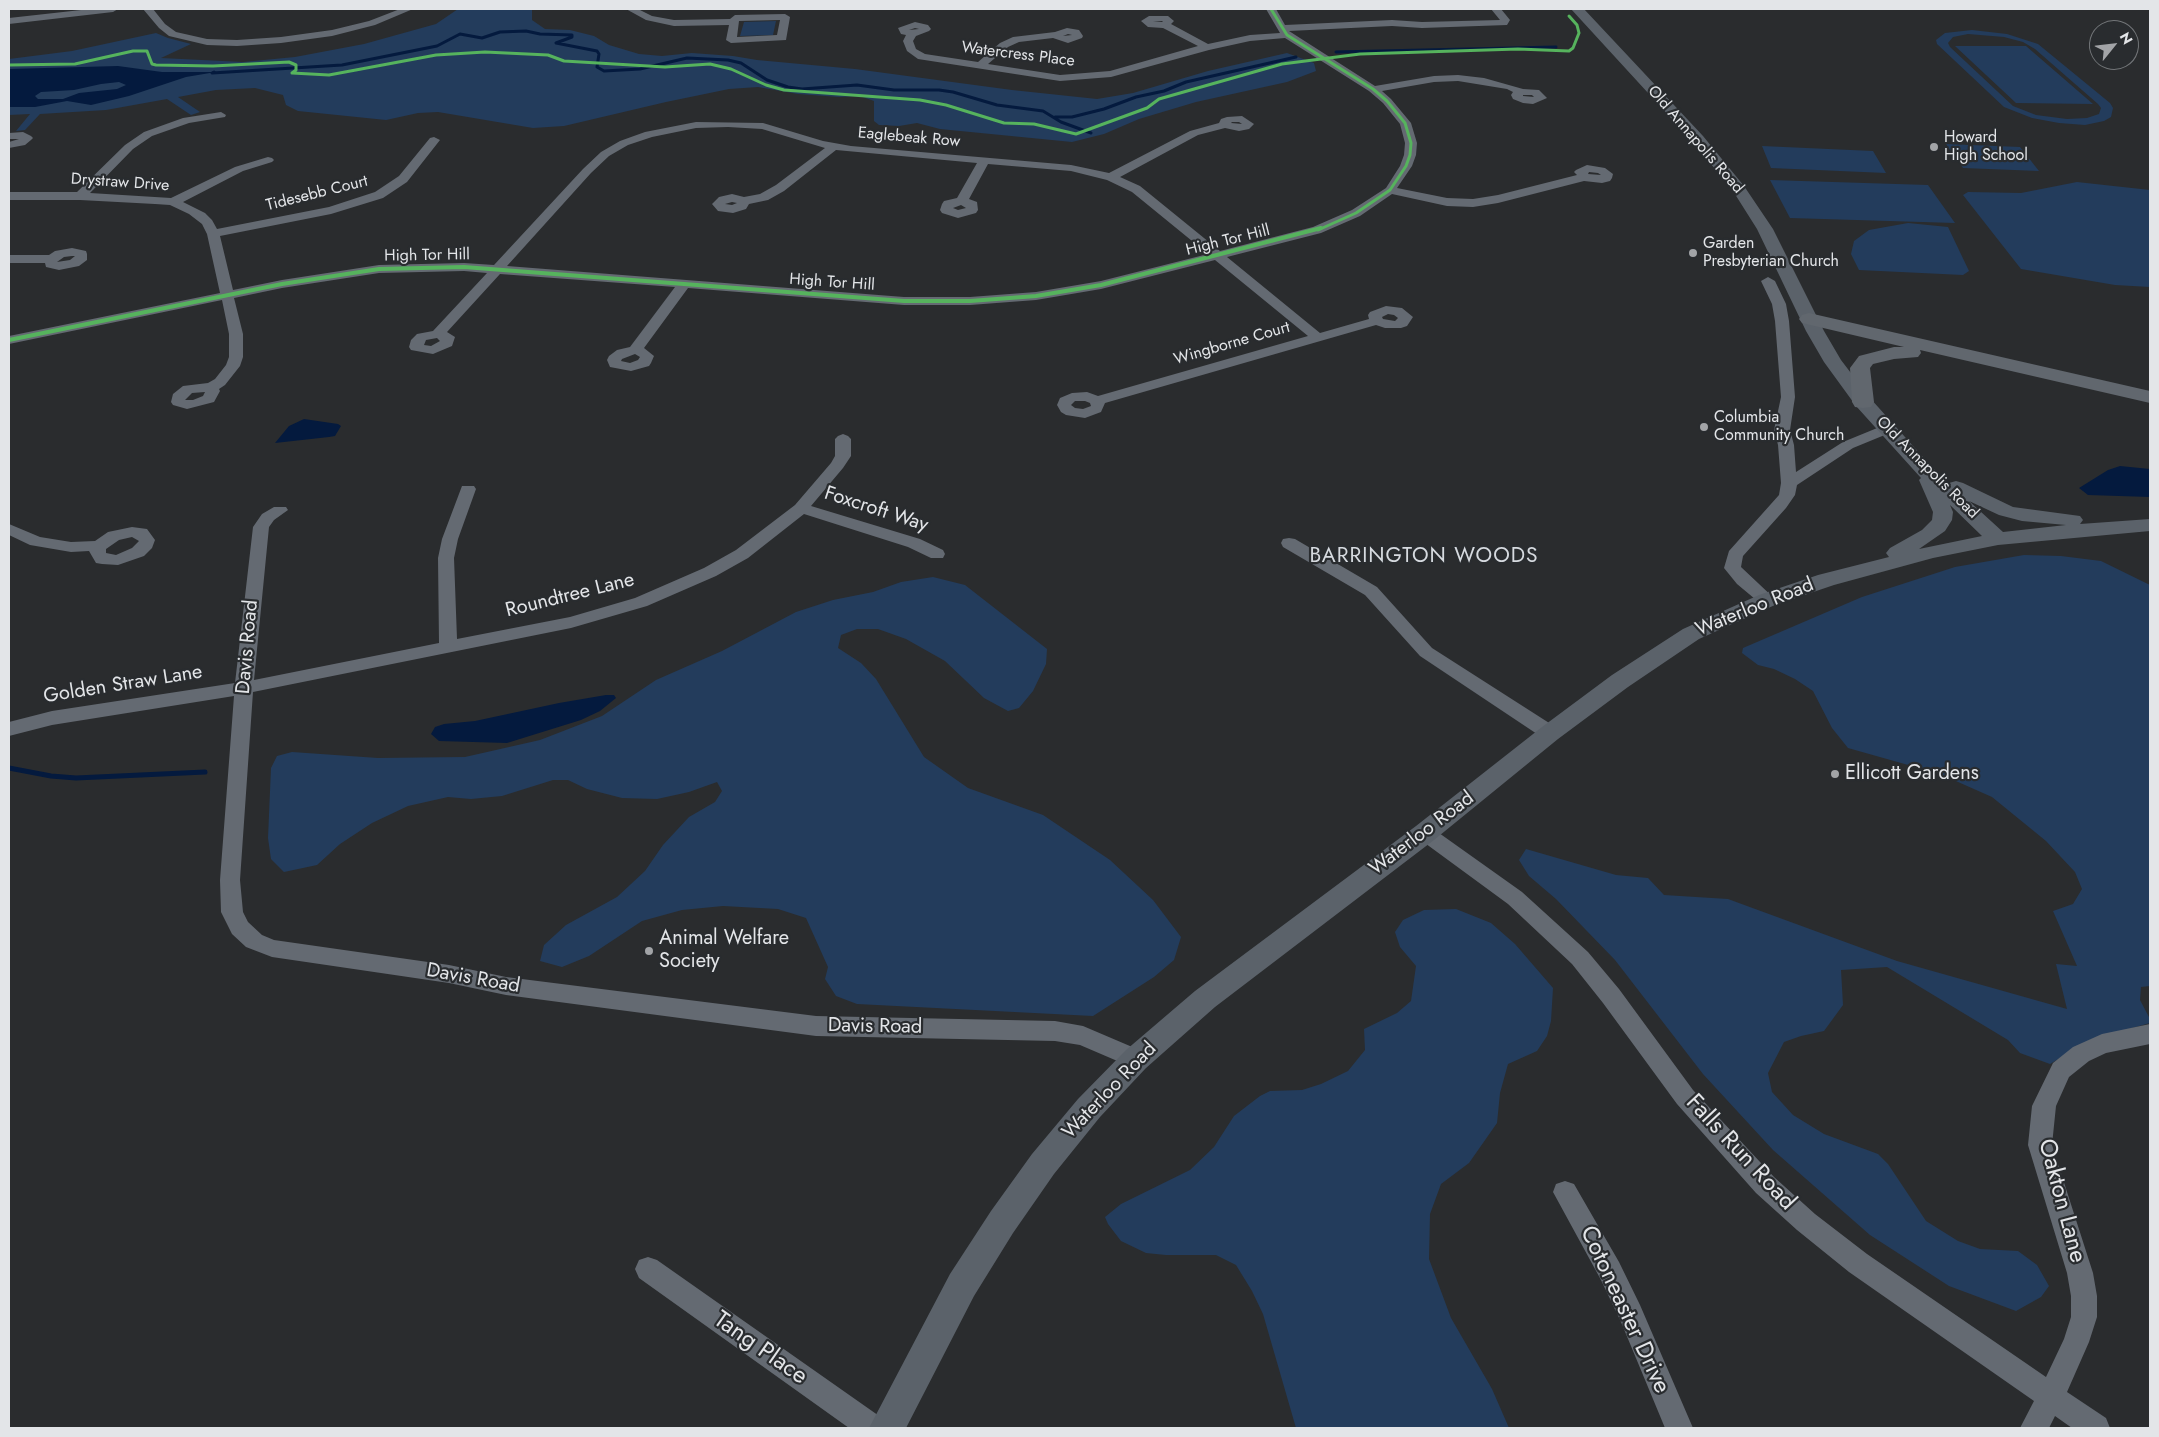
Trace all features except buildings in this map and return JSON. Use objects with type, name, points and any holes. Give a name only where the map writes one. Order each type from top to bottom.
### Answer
[{"type":"highway","points":[[1812,325],[1911,353],[2150,407]]},
{"type":"highway","points":[[1812,325],[2150,397]]},
{"type":"highway","points":[[1863,402],[1860,368],[1866,360],[1894,353],[1911,353]]},
{"type":"main road","name":"Old Annapolis Road","points":[[1577,9],[1698,139],[1739,189],[1770,237],[1812,325],[1833,362],[1863,402],[1924,470],[1998,539]]},
{"type":"main road","points":[[1924,470],[1978,500],[2006,511],[2042,518],[2144,525]]},
{"type":"main road","points":[[1874,566],[1929,534],[1938,527],[1942,520],[1943,512],[1924,470]]},
{"type":"main road","name":"Waterloo Road","points":[[887,1428],[962,1285],[1002,1222],[1048,1157],[1089,1108],[1136,1059],[1235,976],[1426,833],[1550,733],[1665,649],[1717,621],[1767,600],[1874,566],[1998,539],[2144,525]]},
{"type":"street","points":[[9,21],[113,9]]},
{"type":"street","points":[[148,9],[162,26],[173,34],[206,42],[237,43],[281,40],[332,33],[372,23],[408,9]]},
{"type":"street","points":[[631,9],[649,18],[674,23],[734,22]]},
{"type":"street","name":"High Tor Hill","points":[[9,340],[317,277],[379,269],[437,267],[499,269],[895,301],[970,301],[1021,298],[1073,291],[1218,256],[1317,230],[1356,213],[1390,190],[1406,166],[1410,155],[1406,123],[1387,101],[1373,89],[1284,31],[1271,9]]},
{"type":"street","points":[[1284,31],[1340,26],[1385,29],[1422,25],[1504,23],[1505,20],[1496,9]]},
{"type":"street","points":[[785,16],[782,38],[731,40],[734,22],[735,18],[785,16]]},
{"type":"street","points":[[1165,25],[1207,47]]},
{"type":"street","name":"Watercress Place","points":[[912,33],[908,44],[916,54],[930,59],[1044,76],[1086,77],[1123,72],[1207,47],[1284,31]]},
{"type":"street","points":[[980,66],[1009,42],[1034,36],[1056,35]]},
{"type":"street","points":[[1373,89],[1428,80],[1458,78],[1500,84],[1521,92]]},
{"type":"street","points":[[80,196],[129,147],[148,134],[187,120],[221,115]]},
{"type":"street","name":"Eaglebeak Row","points":[[438,334],[596,161],[613,149],[635,138],[679,127],[728,124],[763,126],[834,147],[1083,170],[1111,177],[1136,189],[1318,338]]},
{"type":"street","points":[[1111,177],[1182,138],[1204,129],[1225,125]]},
{"type":"street","points":[[9,136],[19,134],[27,138],[21,143],[9,145]]},
{"type":"street","name":"Tidesebb Court","points":[[214,234],[340,208],[379,196],[403,179],[434,140]]},
{"type":"street","points":[[744,201],[764,197],[780,188],[834,147]]},
{"type":"street","points":[[173,202],[239,169],[268,160]]},
{"type":"street","points":[[962,201],[984,161]]},
{"type":"street","points":[[1390,190],[1441,201],[1473,202],[1498,199],[1584,177]]},
{"type":"street","name":"Drystraw Drive","points":[[9,196],[80,196],[173,202],[201,216],[208,223],[214,234],[236,334],[236,357],[233,366],[220,382],[210,388]]},
{"type":"street","points":[[9,259],[51,259]]},
{"type":"street","points":[[1767,600],[1736,574],[1732,568],[1732,562],[1735,555],[1780,506],[1789,484],[1782,430],[1788,397],[1782,321],[1779,304],[1768,281]]},
{"type":"street","points":[[635,350],[684,284]]},
{"type":"street","name":"Wingborne Court","points":[[1096,401],[1378,321]]},
{"type":"street","points":[[1789,484],[1848,446],[1887,429]]},
{"type":"street","name":"Roundtree Lane","points":[[244,688],[571,622],[632,604],[675,588],[742,554],[801,508],[838,465],[843,456],[843,439]]},
{"type":"street","points":[[448,646],[446,558],[450,539],[468,489]]},
{"type":"street","name":"Foxcroft Way","points":[[801,508],[914,542],[937,554]]},
{"type":"street","name":"Davis Road","points":[[280,510],[268,517],[260,527],[244,688],[230,880],[232,912],[240,928],[254,941],[272,948],[449,974],[506,986],[816,1026],[1055,1031],[1083,1036],[1136,1059]]},
{"type":"street","points":[[9,529],[36,541],[72,546],[99,546]]},
{"type":"street","points":[[1289,543],[1371,592],[1390,610],[1426,652],[1550,733]]},
{"type":"street","name":"Golden Straw Lane","points":[[9,729],[52,718],[244,688]]},
{"type":"street","name":"Falls Run Road","points":[[1426,833],[1515,898],[1580,958],[1611,996],[1685,1097],[1765,1185],[1806,1222],[1858,1263],[2096,1428]]},
{"type":"street","name":"Oakton Lane","points":[[2051,1397],[2076,1342],[2084,1316],[2084,1296],[2080,1273],[2040,1145],[2044,1106],[2061,1070],[2080,1054],[2102,1044],[2150,1034]]},
{"type":"street","name":"Cotoneaster Drive","points":[[1565,1192],[1610,1270],[1631,1314],[1679,1428]]},
{"type":"street","name":"Tang Place","points":[[648,1269],[872,1428]]},
{"type":"street","points":[[2034,1428],[2051,1397]]},
{"type":"shaded area","points":[[458,9],[532,9],[532,20],[545,29],[570,30],[594,36],[609,45],[639,54],[662,56],[692,53],[733,56],[1097,99],[1133,93],[1208,71],[1287,53],[1314,63],[1316,71],[1287,82],[1196,102],[1139,119],[1104,134],[1072,142],[940,129],[917,123],[899,126],[879,125],[874,121],[874,101],[860,96],[839,97],[798,94],[758,87],[729,89],[564,126],[533,128],[438,112],[418,113],[386,120],[298,111],[286,105],[283,95],[255,88],[216,90],[178,97],[200,112],[191,115],[167,99],[106,110],[40,114],[25,130],[16,131],[30,114],[9,115],[9,59],[72,51],[156,33],[191,44],[161,58],[243,62],[295,57],[364,44],[436,24]]},
{"type":"shaded area","points":[[776,21],[773,35],[740,36],[744,22]]},
{"type":"shaded area","points":[[1972,30],[2007,34],[2038,44],[2110,103],[2113,108],[2111,117],[2104,121],[2085,125],[2059,123],[2032,118],[2004,107],[1937,44],[1936,40],[1945,33]],"holes":[[[1968,34],[2004,37],[2023,42],[2035,49],[2098,104],[2101,108],[2099,114],[2087,118],[2067,119],[2036,115],[2013,106],[1948,43],[1953,37]]]},
{"type":"shaded area","points":[[1955,46],[2026,46],[2093,104],[2016,103]]},
{"type":"shaded area","points":[[118,66],[162,72],[216,72],[186,77],[129,96],[91,105],[67,101],[35,107],[9,107],[9,69]],"holes":[[[119,82],[126,85],[117,89],[79,93],[63,99],[38,99],[35,96],[41,92],[74,90],[101,84]]]},
{"type":"shaded area","points":[[1946,144],[2020,147],[2039,171],[1963,168]]},
{"type":"shaded area","points":[[1762,146],[1873,151],[1886,173],[1771,168]]},
{"type":"shaded area","points":[[1770,180],[1928,185],[1955,223],[1790,218]]},
{"type":"shaded area","points":[[2077,182],[2150,190],[2150,287],[2115,285],[2021,269],[1963,195],[1968,192],[2021,193]]},
{"type":"shaded area","points":[[1908,223],[1948,227],[1969,271],[1963,275],[1859,270],[1851,254],[1854,241],[1869,230]]},
{"type":"shaded area","points":[[304,419],[341,426],[335,436],[275,443],[289,426]]},
{"type":"shaded area","points":[[2120,466],[2150,469],[2150,497],[2088,495],[2079,488],[2108,470]]},
{"type":"shaded area","points":[[2024,555],[2061,556],[2101,561],[2150,585],[2150,986],[2141,987],[2140,1000],[2150,1019],[2150,1023],[2090,1040],[2050,1064],[2020,1053],[2008,1040],[1887,967],[1841,970],[1843,1005],[1824,1031],[1784,1042],[1768,1073],[1772,1092],[1793,1115],[1824,1134],[1878,1154],[1888,1164],[1926,1221],[1958,1241],[1980,1249],[2018,1251],[2037,1265],[2049,1286],[2041,1297],[2016,1311],[1949,1286],[1870,1235],[1773,1150],[1703,1074],[1615,960],[1556,899],[1529,876],[1519,860],[1526,849],[1616,875],[1648,878],[1664,895],[1728,899],[1897,961],[2067,1009],[2056,964],[2077,966],[2053,911],[2073,904],[2082,889],[2075,872],[2046,841],[1992,797],[1940,774],[1848,748],[1832,728],[1813,691],[1795,679],[1774,669],[1758,665],[1742,653],[1743,648],[1862,597],[1955,567]]},
{"type":"shaded area","points":[[933,577],[965,585],[1047,649],[1046,664],[1033,691],[1019,708],[1008,711],[984,698],[945,661],[906,639],[878,629],[857,629],[841,635],[838,648],[861,663],[876,679],[924,757],[968,788],[1043,815],[1110,860],[1153,900],[1181,937],[1174,960],[1154,977],[1093,1016],[857,1004],[836,996],[825,979],[828,967],[806,918],[778,909],[723,906],[682,910],[642,921],[589,956],[562,967],[540,961],[544,945],[566,925],[617,897],[645,871],[663,845],[689,817],[715,802],[722,791],[717,782],[689,792],[657,799],[622,798],[587,789],[568,780],[553,780],[502,796],[471,799],[448,797],[408,806],[372,823],[340,844],[317,865],[284,872],[271,859],[268,838],[271,768],[277,756],[292,752],[378,758],[465,757],[540,740],[602,716],[656,680],[722,651],[796,612],[833,600],[873,592],[901,582]]},
{"type":"shaded area","points":[[614,695],[616,698],[600,711],[581,720],[507,743],[439,741],[431,734],[435,727],[444,724],[475,721]]},
{"type":"shaded area","points":[[1456,909],[1491,923],[1515,944],[1553,988],[1551,1021],[1547,1036],[1537,1051],[1508,1064],[1500,1093],[1497,1123],[1469,1163],[1441,1184],[1430,1214],[1429,1259],[1451,1318],[1492,1389],[1509,1428],[1296,1428],[1263,1314],[1236,1265],[1216,1255],[1146,1253],[1121,1241],[1105,1217],[1121,1204],[1190,1170],[1214,1147],[1234,1116],[1260,1096],[1270,1091],[1302,1090],[1321,1084],[1348,1071],[1365,1050],[1364,1029],[1397,1013],[1411,1001],[1416,966],[1400,947],[1395,932],[1403,920],[1424,910]]},
{"type":"waterway","points":[[214,72],[212,73],[342,65],[437,46],[460,34],[482,38],[500,32],[526,31],[540,34],[572,35],[572,37],[556,43],[597,51],[599,54],[597,67],[604,71],[640,69],[687,58],[728,60],[741,63],[767,80],[788,87],[802,89],[857,85],[894,90],[939,90],[953,92],[997,105],[1043,111],[1061,122],[1091,133]]},
{"type":"waterway","points":[[1336,52],[1556,47]]},
{"type":"waterway","points":[[1055,117],[1072,117],[1104,109],[1136,97],[1164,91],[1186,82],[1296,57]]},
{"type":"waterway","points":[[9,768],[51,776],[76,778],[205,772]]},
{"type":"cycle path","points":[[9,340],[282,284],[379,269],[464,267],[904,301],[970,301],[1036,296],[1101,285],[1317,230],[1356,213],[1390,190],[1406,166],[1410,155],[1411,143],[1405,123],[1387,101],[1373,89],[1287,35],[1276,20],[1271,9]]},
{"type":"cycle path","points":[[292,73],[329,75],[436,55],[485,52],[548,55],[564,61],[665,67],[710,64],[731,69],[766,85],[784,90],[920,100],[946,105],[1004,123],[1034,124],[1076,134],[1147,108],[1159,99],[1282,64],[1360,54],[1518,49],[1569,51],[1573,48],[1579,33],[1577,25],[1569,16]]},
{"type":"cycle path","points":[[9,65],[75,64],[133,51],[147,51],[152,64],[156,65],[213,66],[289,62],[296,65],[296,70],[292,73]]},
{"type":"place","name":"Howard High School","points":[[1934,147]]},
{"type":"place","name":"Garden Presbyterian Church","points":[[1693,253]]},
{"type":"place","name":"Columbia Community Church","points":[[1704,427]]},
{"type":"place","name":"Ellicott Gardens","points":[[1835,774]]},
{"type":"place","name":"Animal Welfare Society","points":[[649,951]]},
{"type":"district","name":"BARRINGTON WOODS","points":[[1424,557]]}]
